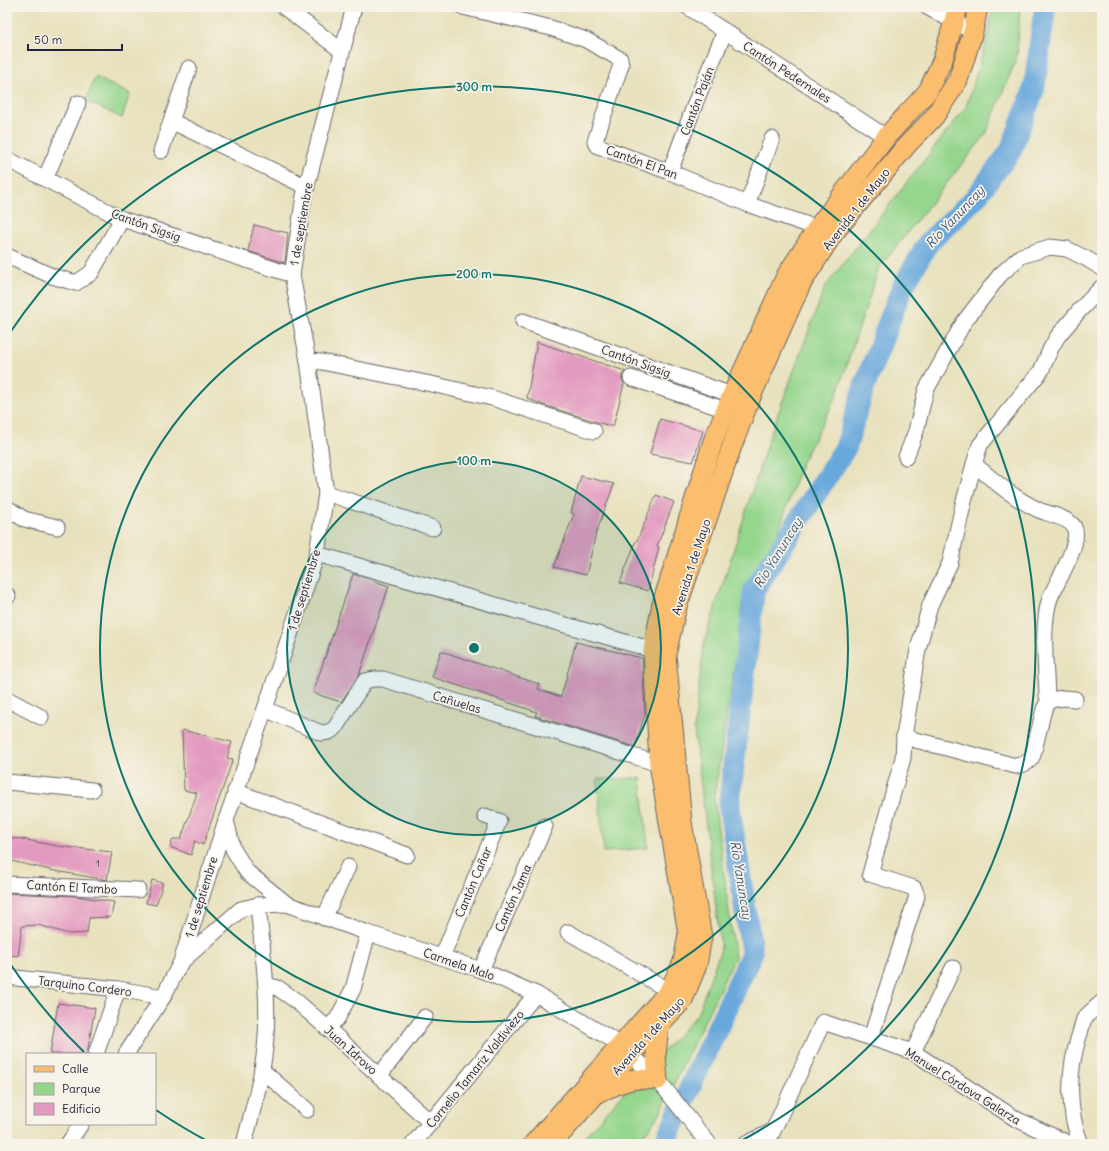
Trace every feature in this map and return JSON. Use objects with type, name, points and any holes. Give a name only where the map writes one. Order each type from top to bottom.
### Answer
[{"type":"main road","name":"Avenida 1 de Mayo","points":[[552,1144],[597,1093],[626,1050],[659,1024],[697,965],[702,937],[682,822],[668,765],[653,650],[662,604],[714,441],[802,284],[833,234],[907,145],[934,118],[958,80],[973,32],[978,7]]},
{"type":"main road","name":"Avenida 1 de Mayo","points":[[668,765],[666,655],[676,610],[732,446],[736,401],[786,276],[817,228],[886,137],[928,91],[943,59],[956,15]]},
{"type":"main road","name":"Avenida 1 de Mayo","points":[[533,1144],[626,1050],[676,996]]},
{"type":"main road","points":[[597,1093],[635,1079],[659,1082],[656,1056],[659,1024]]},
{"type":"street","points":[[284,7],[342,51]]},
{"type":"street","name":"1 de septiembre","points":[[127,1053],[163,997],[181,962],[226,820],[317,554],[326,493],[308,361],[292,275],[307,187],[354,7]]},
{"type":"street","name":"Cantón El Pan","points":[[462,7],[551,28],[586,40],[620,59],[621,65],[595,141],[598,146],[670,172],[747,204],[817,228]]},
{"type":"street","name":"Cantón Pedernales","points":[[688,7],[886,137]]},
{"type":"street","points":[[927,7],[956,15],[973,32]]},
{"type":"street","name":"Cantón Paján","points":[[670,172],[696,101],[725,31]]},
{"type":"street","points":[[161,151],[189,68]]},
{"type":"street","points":[[45,179],[78,103]]},
{"type":"street","points":[[171,121],[307,187]]},
{"type":"street","points":[[747,204],[772,139]]},
{"type":"street","name":"Cantón Sigsig","points":[[7,159],[122,219],[292,275]]},
{"type":"street","points":[[7,256],[52,276],[76,283],[91,273],[122,219]]},
{"type":"street","points":[[906,457],[916,431],[926,390],[964,322],[1000,275],[1021,256],[1050,247],[1067,249],[1102,268]]},
{"type":"street","points":[[871,1037],[917,896],[914,888],[870,874],[903,758],[904,737],[918,649],[930,605],[950,564],[980,445],[1041,371],[1058,336],[1102,287]]},
{"type":"street","name":"Cantón Sigsig","points":[[524,321],[736,401]]},
{"type":"street","points":[[308,361],[322,362],[492,398],[594,431]]},
{"type":"street","points":[[631,378],[736,401]]},
{"type":"street","points":[[904,737],[1016,766],[1021,765],[1030,761],[1034,755],[1044,709],[1049,700],[1047,696],[1046,615],[1050,598],[1060,580],[1071,553],[1076,536],[1074,526],[1065,520],[1040,510],[1003,488],[974,464]]},
{"type":"street","points":[[326,493],[434,528]]},
{"type":"street","points":[[8,511],[24,519],[57,527]]},
{"type":"street","points":[[317,554],[653,650]]},
{"type":"street","name":"Cañuelas","points":[[265,709],[321,733],[329,732],[335,728],[365,681],[383,679],[668,765]]},
{"type":"street","points":[[1049,700],[1064,698],[1075,699]]},
{"type":"street","points":[[7,699],[41,717]]},
{"type":"street","points":[[7,782],[92,790]]},
{"type":"street","points":[[236,791],[407,855]]},
{"type":"street","name":"Cantón Cañar","points":[[442,957],[499,821],[485,816]]},
{"type":"street","name":"Carmela Malo","points":[[226,820],[233,849],[247,872],[287,904],[368,933],[481,970],[536,994],[626,1050],[659,1082],[709,1144]]},
{"type":"street","name":"Cantón Jama","points":[[481,970],[545,826]]},
{"type":"street","points":[[324,918],[348,866]]},
{"type":"street","name":"Cantón El Tambo","points":[[7,884],[138,890]]},
{"type":"street","name":"Carmela Malo","points":[[181,962],[241,909],[258,905],[287,904]]},
{"type":"street","points":[[244,1144],[262,1070],[266,1036],[266,985],[258,905]]},
{"type":"street","points":[[568,932],[676,996]]},
{"type":"street","points":[[327,1028],[337,1020],[353,989],[368,933]]},
{"type":"street","points":[[913,1052],[952,968]]},
{"type":"street","name":"Tarquino Cordero","points":[[7,977],[118,989],[163,997]]},
{"type":"street","name":"Juan Idrovo","points":[[266,985],[278,988],[295,1000],[431,1123]]},
{"type":"street","points":[[96,1053],[118,989]]},
{"type":"street","name":"Cornelio Tamariz Valdiviezo","points":[[413,1144],[536,994]]},
{"type":"street","points":[[1081,1144],[1076,1131],[1072,1110],[1071,1080],[1075,1049],[1085,1018],[1102,1002]]},
{"type":"street","points":[[379,1076],[425,1017]]},
{"type":"street","name":"Manuel Córdova Galarza","points":[[769,1138],[823,1022],[913,1052],[1016,1119],[1070,1144]]},
{"type":"street","points":[[262,1070],[307,1110]]},
{"type":"street","points":[[68,1144],[80,1125]]},
{"type":"street","points":[[746,1144],[769,1138]]},
{"type":"green space","points":[[992,7],[1020,7],[1017,57],[986,134],[879,268],[835,400],[801,464],[735,662],[714,798],[735,957],[659,1115],[637,1144],[578,1144],[697,1015],[721,949],[694,729],[704,643],[770,435],[825,287],[966,107],[988,36]]},
{"type":"green space","points":[[95,77],[130,94],[122,118],[86,101]]},
{"type":"green space","points":[[641,778],[648,848],[604,852],[597,779]]},
{"type":"building","points":[[254,225],[288,233],[285,263],[248,251]]},
{"type":"building","points":[[537,342],[625,371],[622,376],[624,384],[613,427],[543,405],[527,398]]},
{"type":"building","points":[[660,419],[703,431],[693,462],[650,454]]},
{"type":"building","points":[[581,476],[614,484],[596,533],[586,575],[554,567],[574,514],[571,513]]},
{"type":"building","points":[[656,495],[674,502],[657,546],[659,547],[648,591],[620,583]]},
{"type":"building","points":[[353,574],[389,586],[359,675],[341,702],[313,693]]},
{"type":"building","points":[[576,642],[642,658],[645,714],[635,747],[535,716],[537,712],[432,677],[441,651],[539,684],[538,689],[561,697]]},
{"type":"building","points":[[182,730],[232,742],[227,758],[233,759],[203,845],[195,841],[191,855],[170,847],[173,839],[181,839],[197,793],[184,790]]},
{"type":"building","points":[[7,838],[22,839],[57,846],[112,852],[107,880],[55,871],[7,860]]},
{"type":"building","points":[[152,880],[163,883],[156,905],[146,903]]},
{"type":"building","points":[[7,893],[76,896],[114,902],[111,917],[89,918],[87,933],[69,934],[38,925],[22,926],[18,956],[7,955]]},
{"type":"building","points":[[58,1003],[95,1008],[87,1053],[50,1053]]},
{"type":"waterway","name":"Río Yanuncay","points":[[664,1144],[752,953],[729,805],[754,590],[846,447],[864,387],[902,288],[928,243],[975,198],[1010,152],[1034,89],[1045,7]]}]
